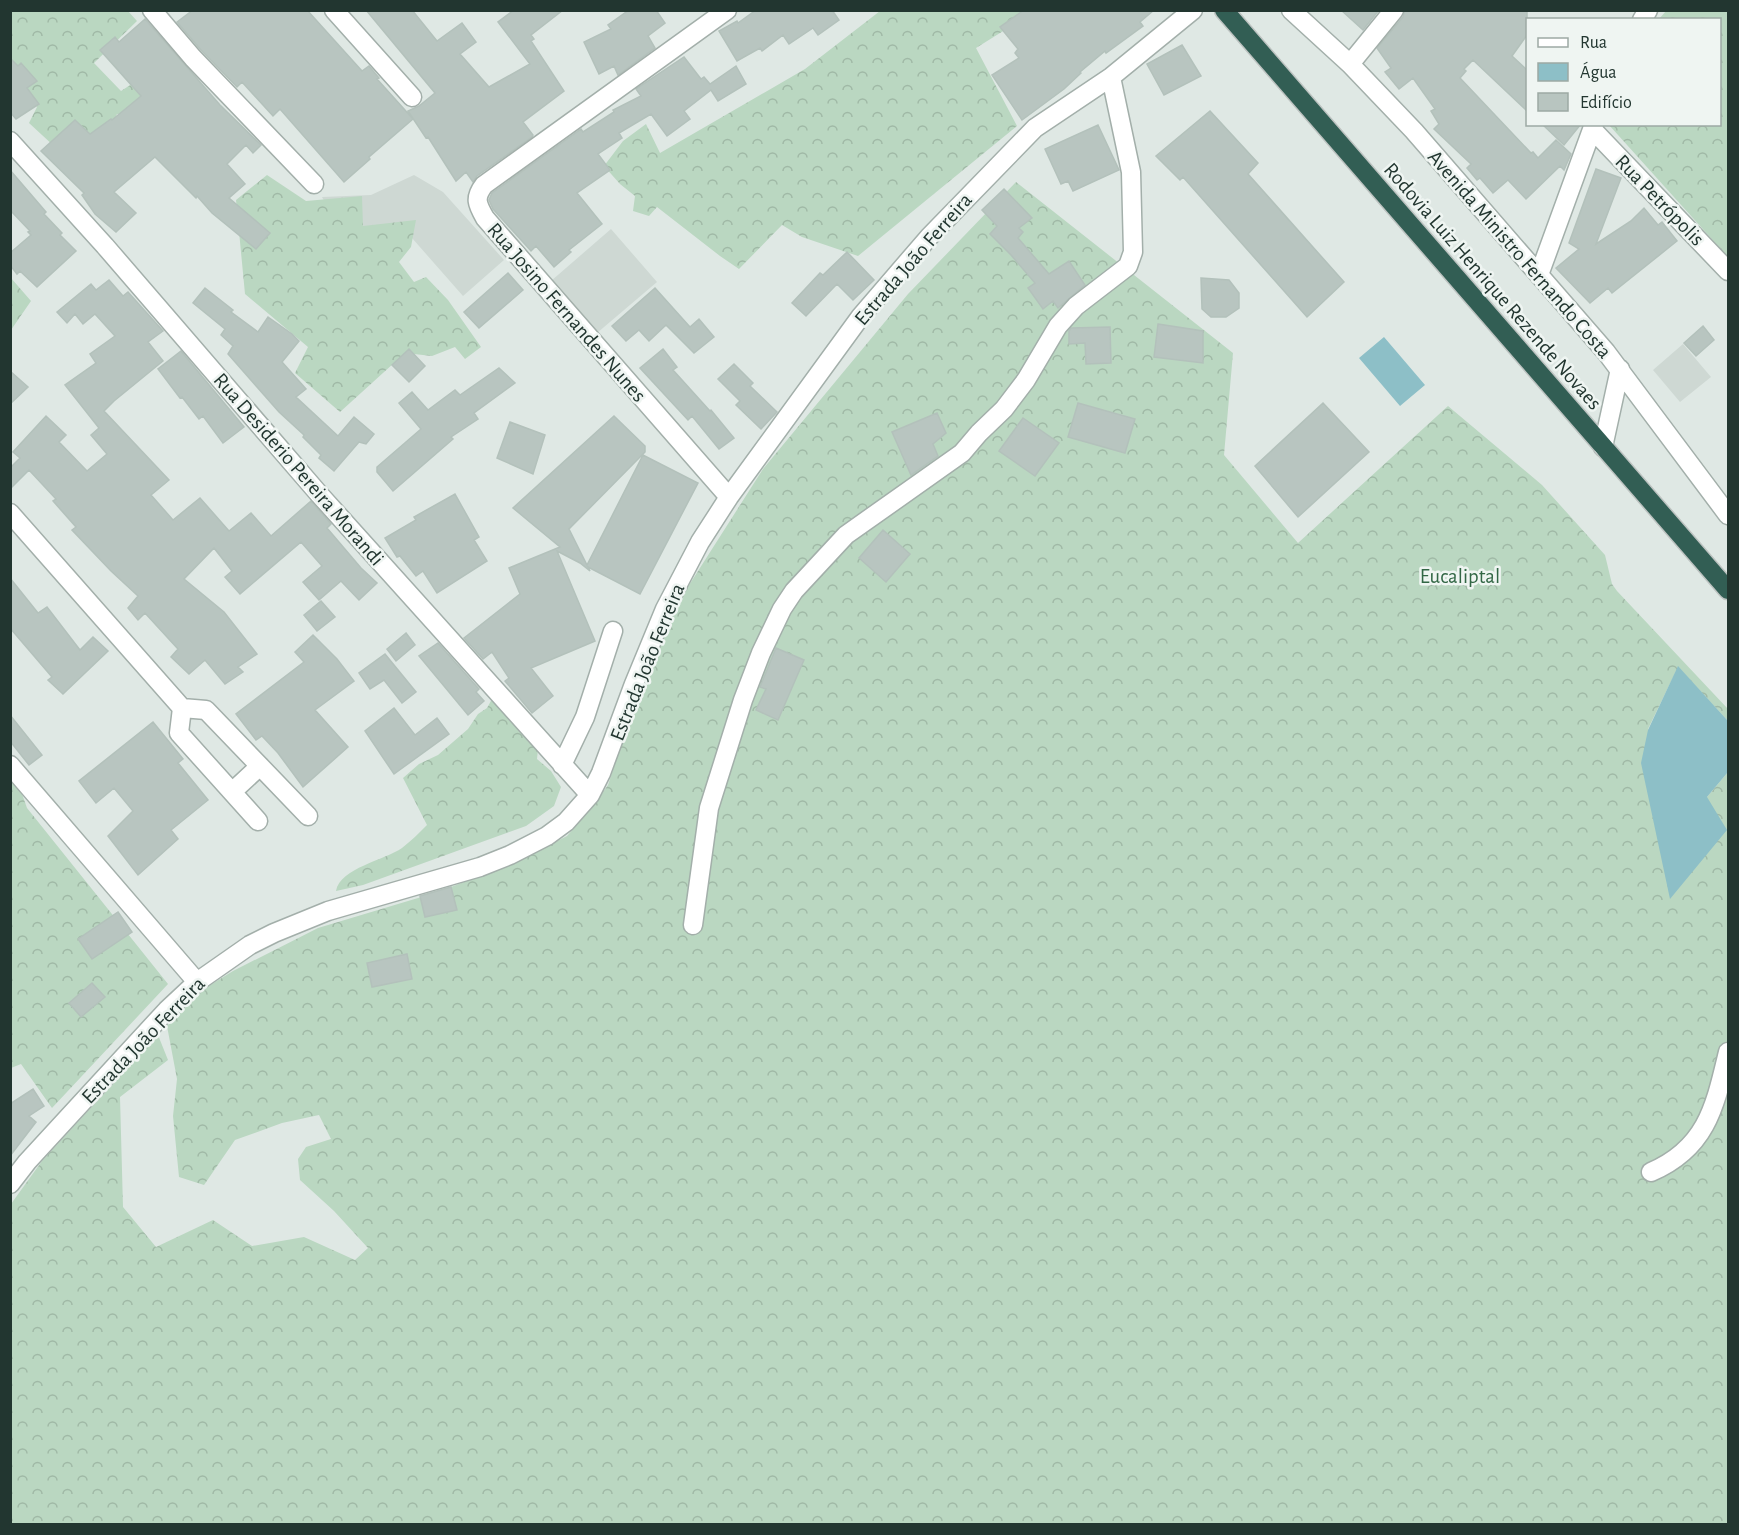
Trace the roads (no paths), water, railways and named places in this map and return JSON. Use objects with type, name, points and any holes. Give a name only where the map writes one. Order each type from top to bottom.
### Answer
[{"type":"highway","name":"Rodovia Luiz Henrique Rezende Novaes","points":[[1224,10],[1728,590]]},
{"type":"street","points":[[152,10],[193,58],[314,184]]},
{"type":"street","points":[[333,10],[412,97]]},
{"type":"street","name":"Rua Josino Fernandes Nunes","points":[[727,10],[484,185],[478,193],[477,201],[485,218],[729,497]]},
{"type":"street","name":"Estrada João Ferreira","points":[[10,1184],[27,1162],[125,1057],[147,1030],[197,982],[250,945],[328,910],[480,867],[510,855],[561,826],[590,795],[608,758],[634,684],[665,609],[700,542],[729,497],[861,316],[929,237],[1035,128],[1111,77],[1193,10]]},
{"type":"street","name":"Avenida Ministro Fernando Costa","points":[[1291,10],[1350,64],[1414,131],[1539,275],[1620,369],[1728,515]]},
{"type":"street","points":[[1350,64],[1395,10]]},
{"type":"street","points":[[693,926],[710,808],[743,700],[761,653],[782,609],[794,591],[846,535],[962,453],[1004,409],[1026,380],[1058,327],[1076,306],[1128,266],[1133,252],[1131,172],[1111,77]]},
{"type":"street","points":[[1539,275],[1593,127]]},
{"type":"street","name":"Rua Petrópolis","points":[[1593,127],[1728,270]]},
{"type":"street","name":"Rua Desiderio Pereira Morandi","points":[[10,141],[105,246],[319,494],[590,795]]},
{"type":"street","points":[[1603,447],[1620,369]]},
{"type":"street","points":[[10,513],[182,708],[206,710],[308,816]]},
{"type":"street","points":[[562,765],[585,717],[613,630]]},
{"type":"street","points":[[182,708],[179,733],[258,821]]},
{"type":"street","points":[[10,765],[197,982]]},
{"type":"street","points":[[232,792],[260,766]]},
{"type":"street","points":[[1651,1172],[1679,1157],[1695,1142],[1711,1112],[1728,1052]]},
{"type":"water","points":[[1384,337],[1425,385],[1400,406],[1359,358]]},
{"type":"water","points":[[1678,666],[1728,721],[1728,772],[1707,797],[1727,830],[1670,899],[1641,763],[1648,730]]},
{"type":"park label","name":"Eucaliptal","points":[[1460,576]]}]
